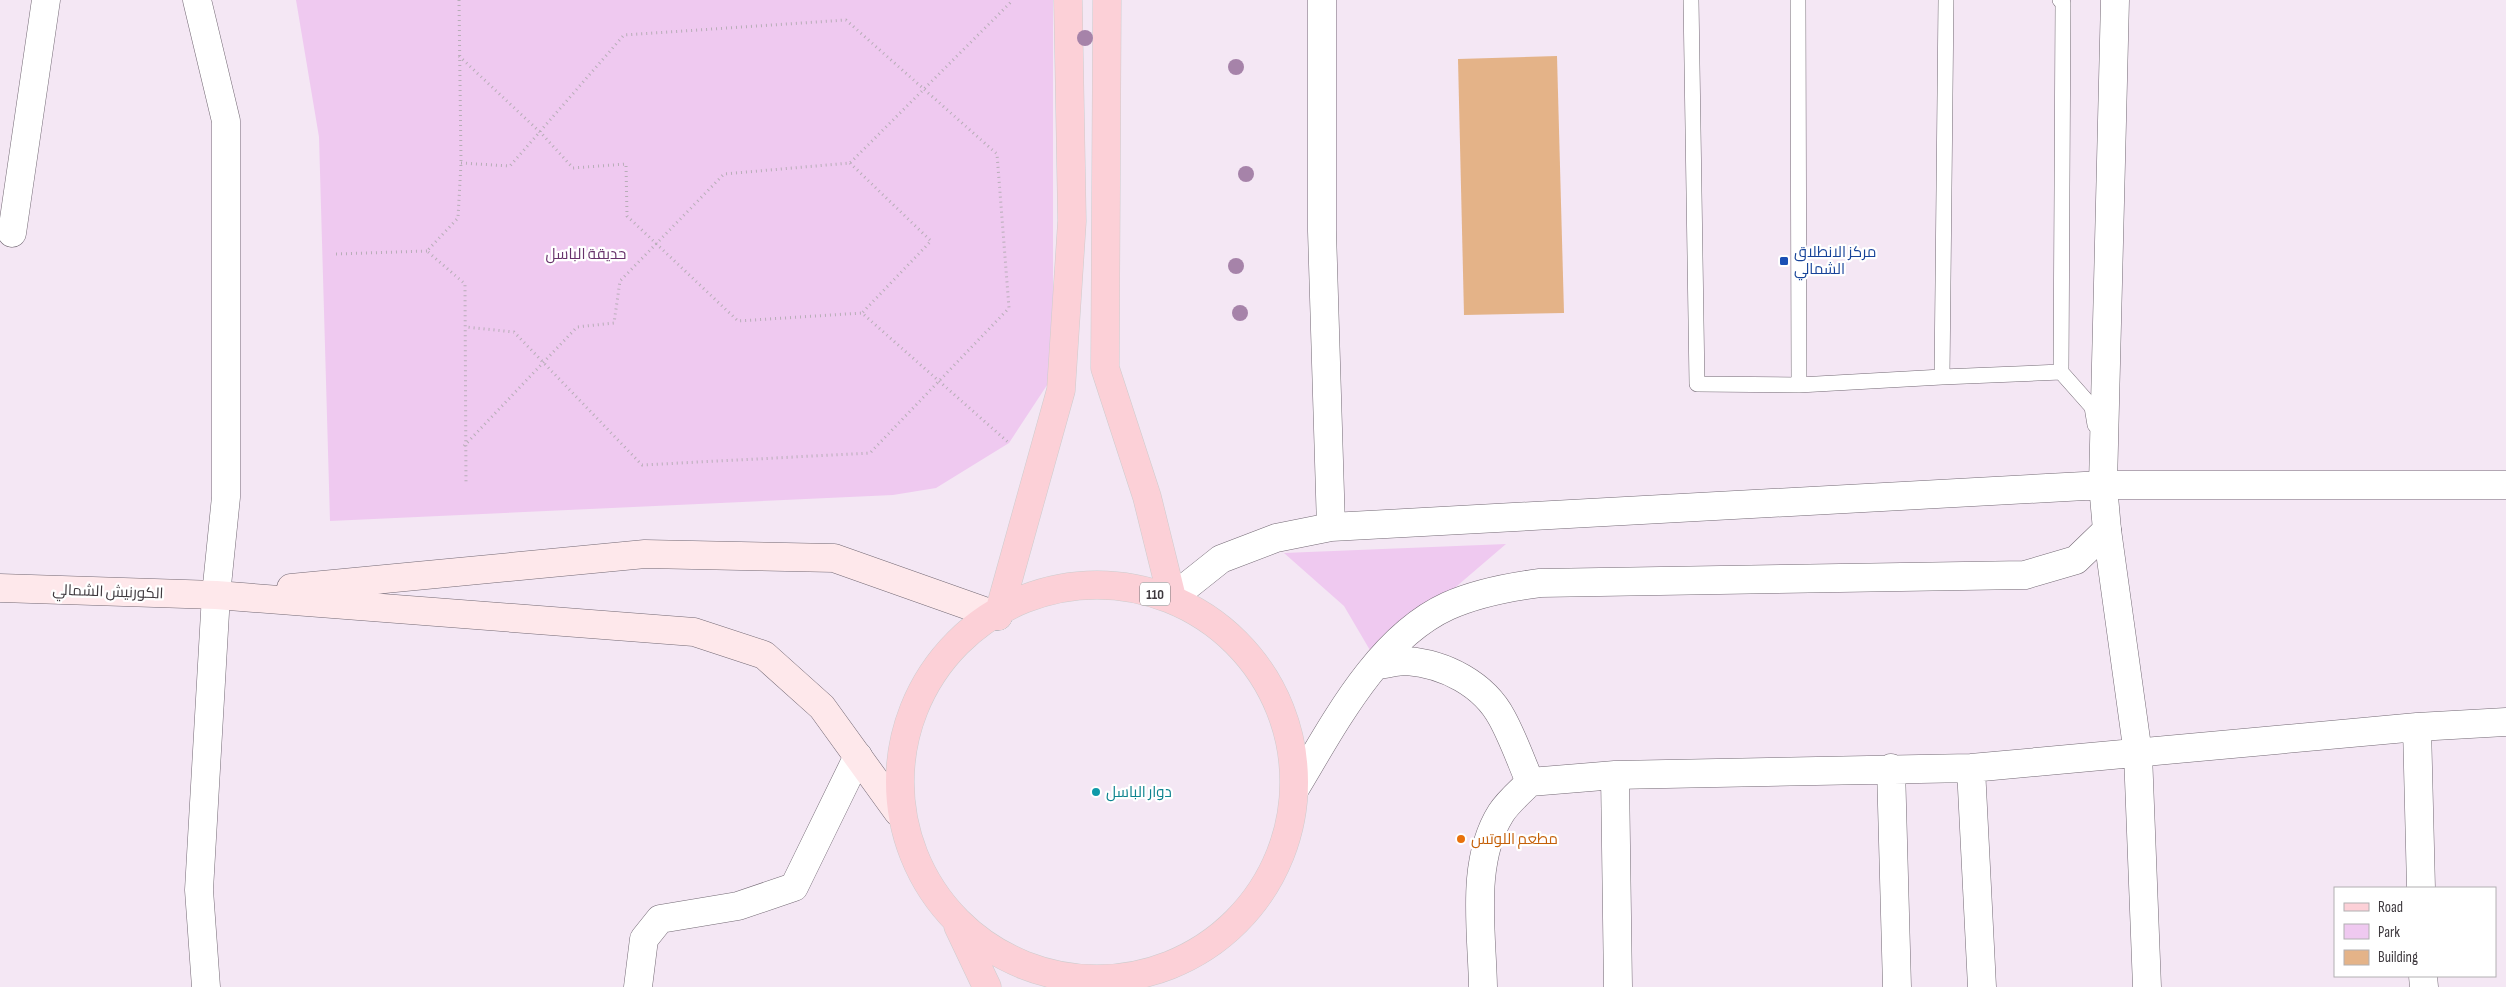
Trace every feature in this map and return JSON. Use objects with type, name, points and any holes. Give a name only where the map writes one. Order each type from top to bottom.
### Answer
[{"type":"main road","points":[[216,595],[645,554],[834,558],[998,616],[1061,390],[1072,222],[1068,0]]},
{"type":"main road","name":"110","points":[[1107,0],[1105,368],[1146,497],[1172,598]]},
{"type":"main road","name":"110","points":[[958,926],[1038,973],[1126,979],[1185,960],[1248,912],[1281,857],[1296,787],[1282,710],[1238,641],[1172,598],[1104,583],[1048,588],[962,634],[906,719],[898,812],[920,878],[958,926],[987,987]]},
{"type":"main road","name":"الكورنيش الشمالي","points":[[0,588],[216,595]]},
{"type":"main road","points":[[216,595],[694,632],[764,655],[822,707],[898,812]]},
{"type":"main road","points":[[1176,987],[1185,960]]},
{"type":"street","points":[[12,233],[46,0]]},
{"type":"street","points":[[197,0],[226,121],[226,497],[216,595],[199,890],[206,987]]},
{"type":"street","points":[[1322,0],[1322,231],[1331,527]]},
{"type":"street","points":[[2116,0],[2103,485],[2107,530],[2138,754],[2147,987]]},
{"type":"street","points":[[1172,598],[1221,559],[1276,538],[1331,527],[2103,485],[2506,485]]},
{"type":"street","points":[[1296,787],[1342,711],[1377,665],[1410,630],[1447,606],[1510,587],[1540,582],[2025,575],[2076,560],[2107,530]]},
{"type":"street","points":[[1377,665],[1406,661],[1435,665],[1462,676],[1484,694],[1502,717],[1530,782]]},
{"type":"street","points":[[1483,987],[1481,899],[1484,850],[1501,812],[1530,782],[1615,775],[1891,768],[1971,768],[2417,727],[2506,722]]},
{"type":"street","points":[[2417,727],[2421,887]]},
{"type":"street","points":[[638,987],[644,939],[660,919],[738,906],[794,887],[858,756]]},
{"type":"street","points":[[1891,768],[1897,987]]},
{"type":"street","points":[[1971,768],[1982,987]]},
{"type":"street","points":[[1615,775],[1618,987]]},
{"type":"lane","points":[[1691,0],[1697,384],[1799,386],[2060,372]]},
{"type":"lane","points":[[1798,0],[1799,386]]},
{"type":"lane","points":[[1942,377],[1946,0]]},
{"type":"lane","points":[[2060,0],[2063,3],[2060,372],[2092,407],[2103,485]]},
{"type":"path","points":[[428,251],[458,218],[461,163],[459,0]]},
{"type":"path","points":[[464,446],[577,327],[614,323],[620,281],[724,174],[850,163],[1012,0]]},
{"type":"path","points":[[461,163],[510,166],[541,133],[624,35],[846,20],[997,154],[1009,308],[870,453],[642,465],[514,332],[466,327]]},
{"type":"path","points":[[459,56],[541,133],[573,168],[626,164],[627,216],[738,321],[862,313],[930,240],[850,163]]},
{"type":"path","points":[[336,254],[428,251],[465,284],[464,446],[466,485]]},
{"type":"path","points":[[862,313],[1009,443]]},
{"type":"green space","name":"حديقة الباسل","points":[[296,0],[1053,0],[1053,376],[1009,443],[936,488],[893,495],[330,521],[319,137]]},
{"type":"green space","points":[[1506,544],[1374,657],[1344,606],[1284,553]]},
{"type":"building","points":[[1557,56],[1564,313],[1464,315],[1458,59]]},
{"type":"place","name":"مركز الانطلاق الشمالي","points":[[1784,261]]},
{"type":"place","name":"دوار الباسل","points":[[1096,792]]},
{"type":"place","name":"مطعم اللوتس","points":[[1461,839]]}]
